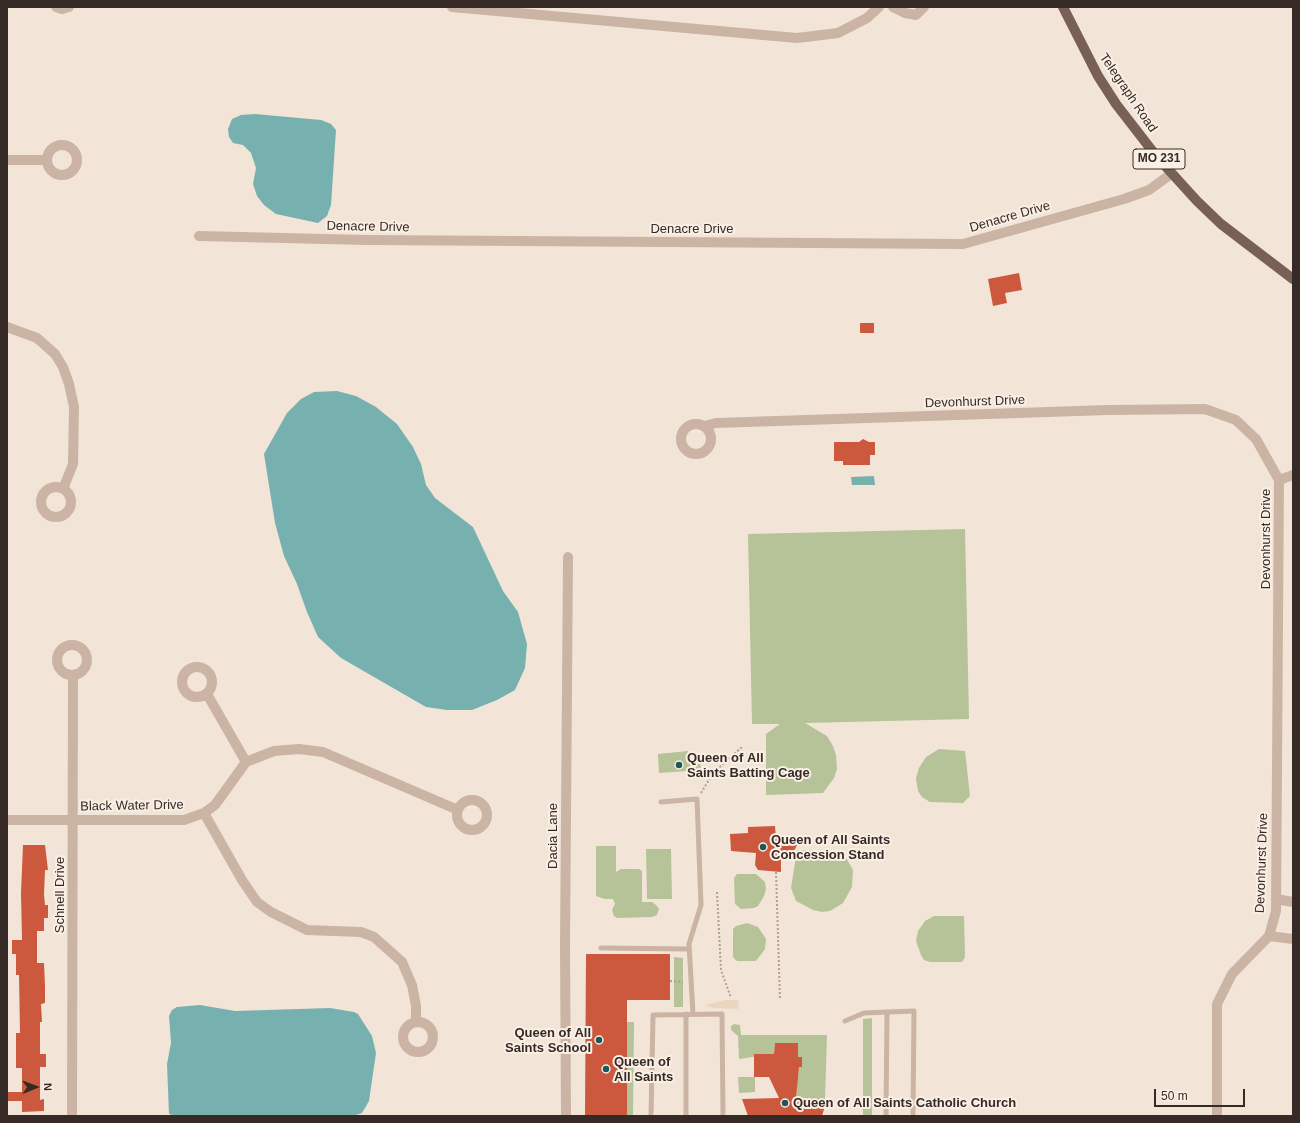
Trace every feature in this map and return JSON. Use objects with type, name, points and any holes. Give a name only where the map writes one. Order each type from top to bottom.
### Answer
[{"type":"main road","name":"Telegraph Road","points":[[1063,7],[1079,40],[1116,104],[1171,174],[1221,224],[1293,279]]},
{"type":"street","points":[[56,7],[62,9],[69,7]]},
{"type":"street","points":[[452,7],[797,38],[838,33],[867,18],[879,7]]},
{"type":"street","points":[[893,7],[905,13],[916,15],[924,7]]},
{"type":"street","points":[[7,160],[47,160]]},
{"type":"street","name":"Denacre Drive","points":[[199,236],[374,240],[963,244],[1124,199],[1149,190],[1171,174]]},
{"type":"street","points":[[7,327],[37,338],[55,354],[63,368],[69,384],[74,407],[73,464],[63,489]]},
{"type":"street","name":"Devonhurst Drive","points":[[704,426],[716,423],[1206,409],[1236,420],[1256,439],[1265,452],[1279,480],[1276,911],[1269,936],[1232,974],[1217,1004],[1217,1116]]},
{"type":"street","points":[[1279,480],[1293,475]]},
{"type":"street","name":"Dacia Lane","points":[[566,1116],[565,946],[568,557]]},
{"type":"street","name":"Schnell Drive","points":[[72,1116],[73,675]]},
{"type":"street","points":[[207,694],[246,762],[274,751],[299,749],[323,752],[458,810]]},
{"type":"street","name":"Black Water Drive","points":[[7,820],[184,820],[204,813],[215,805],[246,762]]},
{"type":"street","points":[[204,813],[242,880],[257,902],[271,912],[307,930],[361,932],[374,937],[402,962],[412,985],[416,1006],[416,1022]]},
{"type":"street","points":[[1276,899],[1293,902]]},
{"type":"street","points":[[1269,936],[1293,938]]},
{"type":"lane","points":[[661,802],[697,800],[701,905],[688,944],[693,1014]]},
{"type":"lane","points":[[601,948],[689,949]]},
{"type":"lane","points":[[845,1021],[864,1013],[914,1011],[913,1116]]},
{"type":"lane","points":[[886,1116],[887,1012]]},
{"type":"lane","points":[[686,1014],[686,1116]]},
{"type":"lane","points":[[651,1116],[653,1015],[722,1014],[723,1116]]},
{"type":"path","points":[[701,793],[713,773],[742,747]]},
{"type":"path","points":[[776,872],[780,999]]},
{"type":"path","points":[[717,892],[721,970],[731,998]]},
{"type":"path","points":[[670,981],[685,982]]},
{"type":"green space","points":[[965,529],[969,719],[805,723],[827,736],[833,746],[836,755],[837,769],[834,778],[823,793],[766,795],[766,734],[780,724],[752,724],[748,534]]},
{"type":"green space","points":[[939,749],[965,751],[970,796],[963,803],[930,802],[922,797],[918,791],[916,778],[919,768],[926,757]]},
{"type":"green space","name":"Queen of All Saints Batting Cage","points":[[688,751],[689,760],[700,760],[701,770],[659,773],[658,754]]},
{"type":"green space","points":[[596,846],[616,846],[616,872],[621,869],[639,869],[642,871],[642,902],[652,902],[656,905],[659,909],[657,915],[652,917],[617,918],[614,916],[612,910],[615,904],[613,899],[605,899],[596,896]]},
{"type":"green space","points":[[646,849],[671,849],[672,899],[647,899]]},
{"type":"green space","points":[[797,850],[840,852],[845,856],[853,870],[852,887],[843,903],[830,911],[822,912],[813,910],[796,901],[791,888]]},
{"type":"green space","points":[[737,874],[756,874],[765,882],[766,889],[764,896],[758,906],[754,908],[741,909],[735,904],[734,878]]},
{"type":"green space","points":[[934,916],[964,916],[965,957],[962,962],[930,962],[924,960],[916,941],[918,931],[925,921]]},
{"type":"green space","points":[[747,923],[758,927],[766,939],[765,949],[756,961],[737,961],[733,957],[733,929],[736,926]]},
{"type":"green space","points":[[674,957],[683,958],[683,1007],[674,1007]]},
{"type":"green space","points":[[872,1018],[872,1116],[863,1116],[863,1019]]},
{"type":"green space","points":[[627,1022],[634,1022],[633,1116],[627,1116]]},
{"type":"green space","points":[[734,1024],[740,1025],[741,1035],[827,1035],[825,1099],[796,1098],[797,1076],[799,1067],[802,1066],[802,1057],[798,1057],[798,1043],[775,1043],[774,1054],[739,1059],[738,1036],[731,1030],[731,1026]]},
{"type":"green space","points":[[738,1077],[755,1077],[755,1092],[739,1093]]},
{"type":"shaded area","points":[[726,1000],[739,1000],[738,1009],[713,1008],[705,1005]]},
{"type":"water","points":[[255,114],[321,120],[331,124],[336,130],[331,205],[327,216],[318,223],[276,214],[264,205],[257,196],[253,184],[256,168],[251,153],[243,145],[233,143],[229,137],[228,129],[232,119],[241,115]]},
{"type":"water","points":[[337,391],[356,396],[376,407],[397,424],[413,447],[421,464],[426,485],[435,498],[473,527],[503,591],[518,612],[527,644],[525,668],[515,690],[497,700],[472,710],[447,710],[426,707],[341,658],[318,637],[284,556],[275,523],[264,454],[287,413],[301,399],[314,392]]},
{"type":"water","points":[[874,476],[875,485],[852,485],[851,477]]},
{"type":"water","points":[[200,1005],[235,1011],[330,1008],[358,1014],[372,1036],[376,1053],[369,1101],[362,1113],[353,1116],[176,1116],[169,1114],[167,1064],[171,1043],[169,1016],[172,1010],[177,1007]]},
{"type":"building","points":[[1019,273],[1022,290],[1005,293],[1007,303],[993,306],[988,279]]},
{"type":"building","points":[[860,323],[874,323],[874,333],[860,333]]},
{"type":"building","points":[[863,439],[869,442],[875,442],[875,455],[870,455],[870,465],[843,465],[843,461],[834,461],[834,442],[859,442]]},
{"type":"building","name":"Queen of All Saints Concession Stand","points":[[775,826],[776,838],[796,837],[798,843],[791,857],[781,860],[781,872],[758,870],[755,865],[756,853],[731,851],[730,834],[748,833],[748,827]]},
{"type":"building","points":[[23,845],[45,845],[48,870],[45,870],[44,894],[45,905],[48,905],[48,918],[44,918],[44,931],[37,931],[37,963],[44,963],[45,986],[45,1003],[41,1004],[42,1022],[40,1022],[40,1054],[46,1054],[46,1067],[40,1067],[40,1100],[44,1099],[44,1111],[22,1112],[22,1101],[7,1101],[7,1092],[22,1092],[22,1068],[16,1068],[16,1033],[20,1033],[19,975],[16,975],[16,954],[12,954],[12,940],[22,940],[21,893]]},
{"type":"building","name":"Queen of All Saints","points":[[586,954],[670,954],[670,1000],[627,1000],[627,1116],[585,1116]]},
{"type":"building","points":[[775,1043],[798,1043],[798,1057],[802,1057],[802,1067],[799,1067],[796,1098],[827,1099],[822,1116],[748,1116],[742,1099],[779,1098],[769,1077],[754,1077],[754,1054],[774,1054]]},
{"type":"place","name":"Queen of All Saints Batting Cage","points":[[679,765]]},
{"type":"place","name":"Queen of All Saints Concession Stand","points":[[763,847]]},
{"type":"place","name":"Queen of All Saints School","points":[[599,1040]]},
{"type":"place","name":"Queen of All Saints","points":[[606,1069]]},
{"type":"place","name":"Queen of All Saints Catholic Church","points":[[785,1103]]}]
